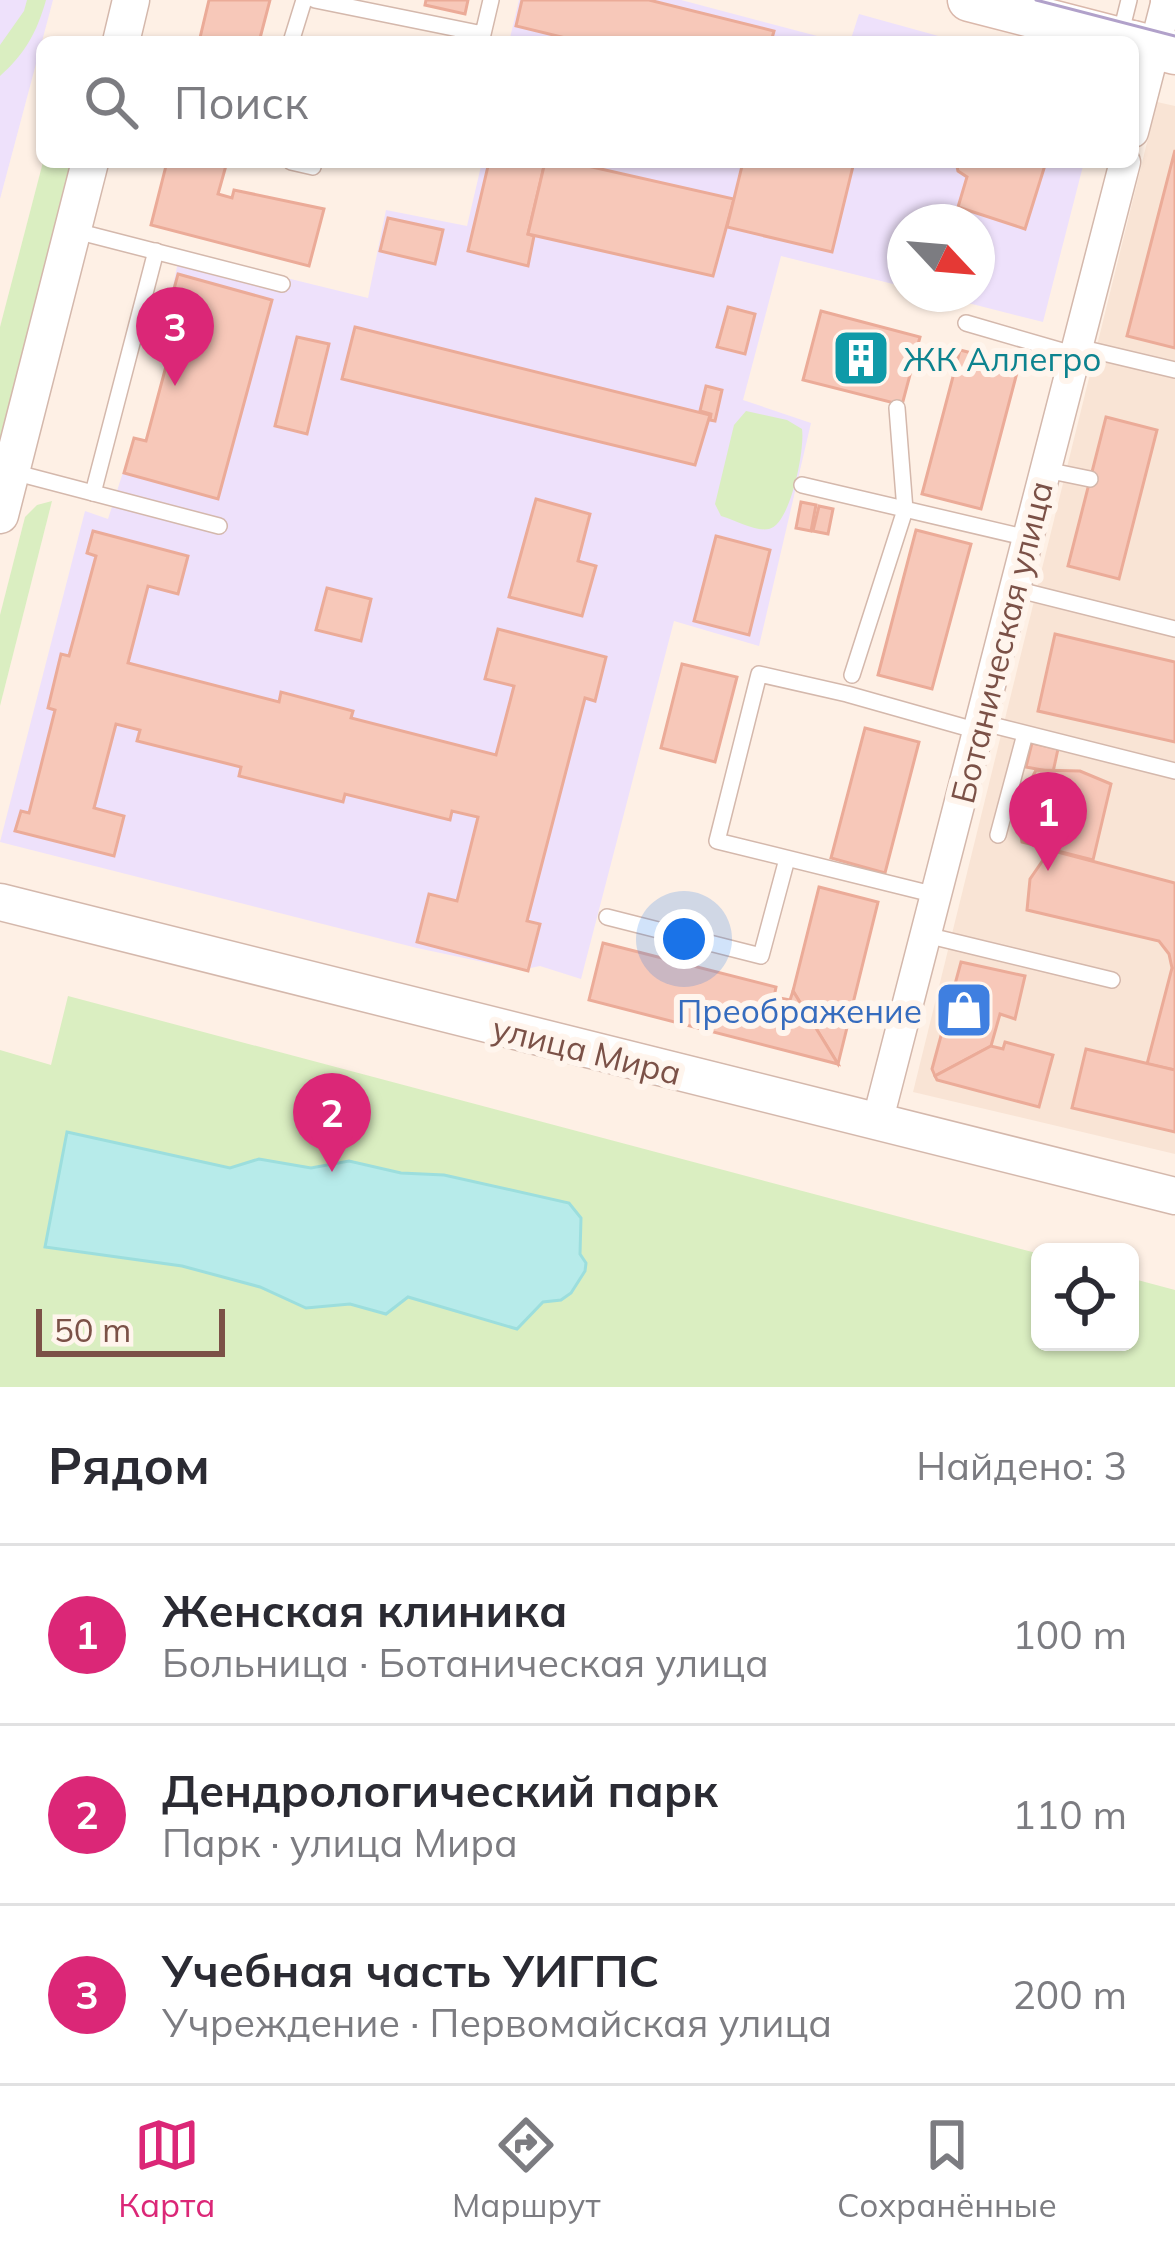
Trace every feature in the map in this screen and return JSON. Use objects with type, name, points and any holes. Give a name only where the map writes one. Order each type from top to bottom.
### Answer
[{"type":"main road","points":[[970,0],[1047,12],[1136,36]]},
{"type":"street","points":[[122,36],[131,0]]},
{"type":"street","points":[[1140,37],[1172,0]]},
{"type":"street","points":[[1,510],[88,168]]},
{"type":"street","name":"Ботаническая улица","points":[[877,1123],[1123,168]]},
{"type":"street","name":"улица Мира","points":[[0,902],[1175,1196]]},
{"type":"lane","points":[[293,36],[304,0]]},
{"type":"lane","points":[[315,0],[483,34],[490,0]]},
{"type":"lane","points":[[72,230],[282,284]]},
{"type":"lane","points":[[93,493],[156,251]]},
{"type":"lane","points":[[966,323],[1175,370]]},
{"type":"lane","points":[[852,675],[905,510],[897,408]]},
{"type":"lane","points":[[1046,470],[1090,479]]},
{"type":"lane","points":[[10,472],[219,526]]},
{"type":"lane","points":[[802,485],[1028,538]]},
{"type":"lane","points":[[1015,590],[1175,629]]},
{"type":"lane","points":[[936,895],[717,841],[759,674],[1175,771]]},
{"type":"lane","points":[[998,835],[1025,734]]},
{"type":"lane","points":[[607,917],[760,956],[787,859]]},
{"type":"lane","points":[[926,934],[1112,980]]},
{"type":"shaded area","points":[[0,0],[53,0],[43,36],[36,36],[36,64],[0,199]]},
{"type":"shaded area","points":[[519,0],[681,0],[817,36],[510,36]]},
{"type":"shaded area","points":[[859,14],[938,36],[852,36]]},
{"type":"shaded area","points":[[1157,102],[1175,106],[1175,1154],[913,1092]]},
{"type":"shaded area","points":[[481,168],[1082,168],[1043,322],[995,310],[995,204],[887,204],[887,282],[781,256],[743,400],[811,423],[759,646],[674,621],[581,979],[540,966],[521,970],[417,948],[0,842],[85,511],[108,519],[134,438],[146,440],[180,315],[168,311],[180,252],[368,298],[386,210],[467,226]]},
{"type":"green space","points":[[27,0],[46,0],[29,42],[0,76],[0,45]]},
{"type":"green space","points":[[41,168],[73,168],[0,447],[0,327]]},
{"type":"green space","points":[[746,411],[787,420],[802,429],[790,500],[769,529],[721,516],[715,504],[734,425]]},
{"type":"green space","points":[[52,501],[0,706],[0,615],[25,517],[37,505]]},
{"type":"green space","points":[[68,996],[1031,1252],[1031,1351],[1139,1351],[1139,1280],[1175,1290],[1175,1387],[0,1387],[0,1050],[51,1065]]},
{"type":"water","points":[[67,1132],[230,1168],[259,1159],[311,1168],[349,1161],[401,1173],[444,1175],[569,1203],[581,1218],[580,1254],[585,1271],[571,1293],[561,1300],[543,1302],[517,1329],[408,1297],[386,1314],[350,1304],[306,1308],[260,1287],[182,1266],[45,1247]]},
{"type":"building","points":[[209,0],[270,0],[261,36],[200,36]]},
{"type":"building","points":[[426,0],[468,0],[465,14],[425,5]]},
{"type":"building","points":[[522,0],[649,0],[774,31],[773,36],[557,36],[516,26]]},
{"type":"building","points":[[1175,150],[1175,348],[1127,336]]},
{"type":"building","points":[[165,168],[225,168],[218,194],[232,198],[234,190],[324,209],[309,266],[151,225]]},
{"type":"building","points":[[488,168],[544,168],[528,234],[534,236],[528,266],[468,251]]},
{"type":"building","points":[[544,168],[597,168],[734,199],[713,276],[528,234]]},
{"type":"building","points":[[742,168],[853,168],[832,252],[727,227]]},
{"type":"building","points":[[957,168],[1044,168],[1025,229],[995,219],[995,204],[959,204],[967,177]]},
{"type":"building","points":[[388,218],[443,230],[435,264],[380,251]]},
{"type":"building","points":[[178,274],[272,300],[218,499],[124,473],[134,438],[146,441],[180,314],[168,311]]},
{"type":"building","points":[[728,307],[755,314],[745,354],[717,347]]},
{"type":"building","name":"ЖК Аллегро","points":[[821,311],[920,337],[902,405],[803,380]]},
{"type":"building","points":[[355,327],[710,415],[695,465],[342,379]]},
{"type":"building","points":[[297,337],[329,344],[307,434],[275,426]]},
{"type":"building","points":[[960,350],[1019,365],[981,509],[922,494]]},
{"type":"building","points":[[706,386],[722,390],[715,421],[710,420],[711,414],[700,411]]},
{"type":"building","points":[[1106,417],[1157,430],[1119,579],[1068,566]]},
{"type":"building","points":[[536,499],[590,514],[578,561],[596,566],[582,616],[509,597]]},
{"type":"building","points":[[801,502],[816,505],[811,531],[796,528]]},
{"type":"building","points":[[819,506],[833,509],[828,534],[813,531]]},
{"type":"building","points":[[916,530],[971,544],[932,689],[878,675]]},
{"type":"building","points":[[93,531],[188,556],[178,594],[148,586],[128,663],[279,702],[281,692],[353,711],[351,718],[496,755],[514,686],[485,679],[498,629],[606,657],[595,701],[585,698],[527,921],[540,924],[528,971],[417,942],[429,894],[457,901],[478,817],[452,811],[450,820],[345,794],[343,802],[239,776],[241,767],[137,741],[140,730],[116,724],[94,808],[124,816],[114,856],[15,831],[21,811],[29,813],[55,710],[48,708],[61,654],[69,656],[96,556],[87,553]]},
{"type":"building","points":[[716,536],[770,550],[749,635],[694,621]]},
{"type":"building","points":[[327,588],[371,599],[361,641],[316,630]]},
{"type":"building","points":[[1055,634],[1175,662],[1175,742],[1038,711]]},
{"type":"building","points":[[682,664],[737,677],[715,762],[661,748]]},
{"type":"building","points":[[865,728],[919,742],[885,873],[831,858]]},
{"type":"building","points":[[1032,743],[1058,749],[1053,772],[1026,767]]},
{"type":"building","points":[[1036,770],[1080,771],[1111,784],[1093,860],[1022,842],[1016,809]]},
{"type":"building","points":[[1050,850],[1175,883],[1175,1070],[1147,1064],[1172,968],[1169,954],[1159,941],[1027,910],[1030,879]]},
{"type":"building","points":[[819,887],[878,902],[838,1064],[793,991]]},
{"type":"building","points":[[603,943],[776,987],[774,997],[790,1000],[793,991],[838,1064],[589,1000]]},
{"type":"building","points":[[961,962],[1025,976],[1015,1019],[1000,1014],[991,1046],[935,1076],[932,1069]]},
{"type":"building","points":[[1005,1042],[1053,1055],[1039,1107],[937,1080],[935,1076],[991,1046],[1003,1049]]},
{"type":"building","points":[[1086,1049],[1175,1070],[1175,1132],[1072,1108]]},
{"type":"tram line","points":[[1036,0],[1175,36]]},
{"type":"place","name":"ЖК Аллегро","points":[[861,358]]},
{"type":"place","name":"Учебная часть УИГПС","points":[[175,386]]},
{"type":"place","name":"Женская клиника","points":[[1048,871]]},
{"type":"place","name":"Преображение","points":[[964,1010]]},
{"type":"place","name":"Дендрологический парк","points":[[332,1172]]}]
